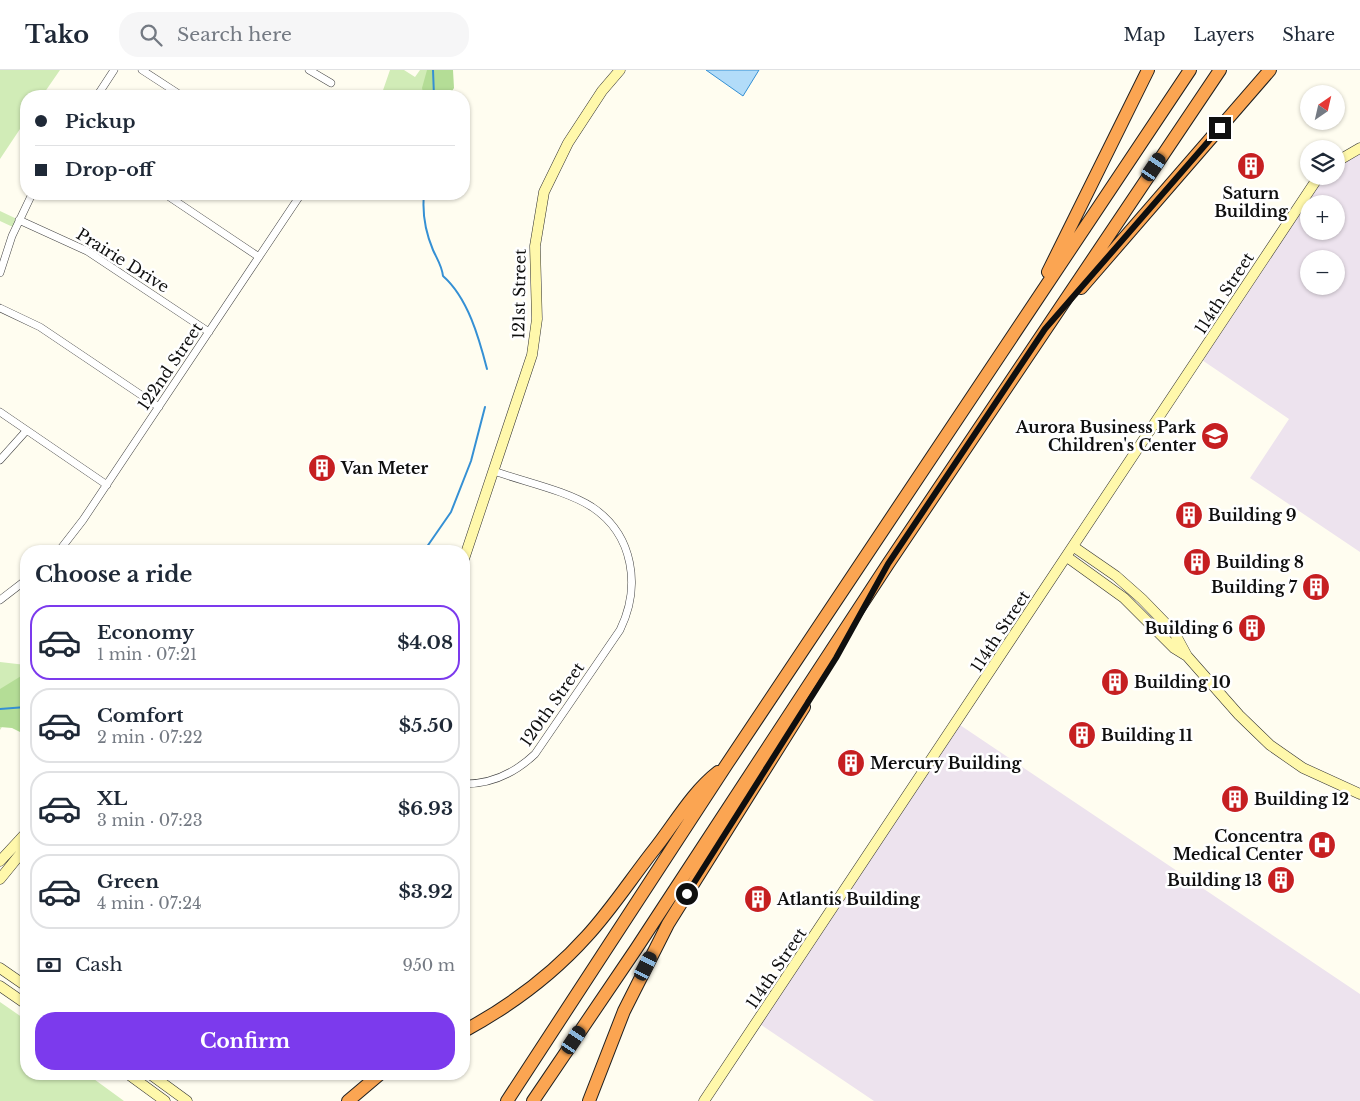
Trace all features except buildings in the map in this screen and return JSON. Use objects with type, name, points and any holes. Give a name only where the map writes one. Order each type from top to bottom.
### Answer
[{"type":"highway","points":[[1024,319],[1148,70]]},
{"type":"highway","points":[[507,1101],[727,764],[1190,70]]},
{"type":"highway","points":[[533,1101],[636,948],[888,564],[1220,70]]},
{"type":"highway","points":[[1045,329],[1270,70]]},
{"type":"highway","points":[[589,1101],[624,1011],[668,924],[836,658],[888,564]]},
{"type":"highway","points":[[470,1027],[516,999],[555,968],[575,948],[646,861],[701,785],[727,764]]},
{"type":"highway","points":[[348,1101],[373,1080]]},
{"type":"street","points":[[101,90],[114,70]]},
{"type":"street","points":[[142,70],[173,90]]},
{"type":"street","points":[[310,70],[331,83]]},
{"type":"street","name":"121st Street","points":[[469,545],[534,346],[538,301],[535,246],[538,218],[544,192],[568,143],[602,91],[620,70]]},
{"type":"street","points":[[1345,157],[1360,148]]},
{"type":"street","name":"114th Street","points":[[704,1101],[1314,185]]},
{"type":"street","points":[[0,273],[19,220],[29,200]]},
{"type":"street","points":[[173,200],[259,257]]},
{"type":"street","name":"122nd Street","points":[[63,545],[107,485],[297,200]]},
{"type":"street","name":"Prairie Drive","points":[[19,220],[87,251],[209,332]]},
{"type":"street","points":[[0,308],[40,327],[159,407]]},
{"type":"street","points":[[0,412],[107,485]]},
{"type":"street","points":[[0,460],[26,431]]},
{"type":"street","name":"120th Street","points":[[470,783],[485,782],[503,776],[519,768],[535,754],[620,630],[631,600],[632,576],[625,547],[610,523],[581,502],[494,472]]},
{"type":"street","points":[[1074,548],[1116,576],[1142,599],[1174,632],[1187,656],[1239,715],[1270,745],[1303,768],[1360,794]]},
{"type":"street","points":[[1067,558],[1124,598],[1174,648],[1187,656]]},
{"type":"street","points":[[0,600],[20,585]]},
{"type":"street","points":[[0,860],[20,839]]},
{"type":"street","points":[[0,880],[20,855]]},
{"type":"street","points":[[0,968],[20,982]]},
{"type":"street","points":[[0,986],[20,1000]]},
{"type":"street","points":[[136,1080],[165,1101]]},
{"type":"street","points":[[158,1080],[187,1101]]},
{"type":"shaded area","points":[[1360,148],[1360,552],[1250,478],[1289,419],[1199,358],[1300,205],[1300,240],[1345,240],[1345,195],[1306,195],[1313,185],[1345,185],[1345,157]]},
{"type":"shaded area","points":[[957,723],[1360,994],[1360,1101],[874,1101],[757,1022]]},
{"type":"green space","points":[[0,70],[60,70],[46,90],[20,90],[20,129],[0,159]]},
{"type":"green space","points":[[390,70],[404,70],[415,77],[420,70],[437,70],[423,90],[383,90]]},
{"type":"green space","points":[[427,70],[453,70],[453,90],[422,90]]},
{"type":"green space","points":[[0,211],[19,220],[15,228],[0,221]]},
{"type":"green space","points":[[0,662],[20,664],[20,699],[0,730]]},
{"type":"green space","points":[[20,677],[20,732],[12,728],[0,727],[0,689]]},
{"type":"green space","points":[[0,1002],[20,1016],[20,1080],[95,1080],[124,1101],[0,1101]]},
{"type":"water","points":[[706,70],[759,70],[743,96]]},
{"type":"waterway","points":[[433,70],[434,90]]},
{"type":"waterway","points":[[424,200],[423,209],[430,243],[443,276],[452,285],[466,307],[487,369]]},
{"type":"waterway","points":[[428,545],[451,512],[471,461],[485,407]]},
{"type":"waterway","points":[[0,709],[20,707]]},
{"type":"place","name":"Saturn Building","points":[[1251,166]]},
{"type":"place","name":"Aurora Business Park Children's Center","points":[[1215,436]]},
{"type":"place","name":"Van Meter","points":[[322,468]]},
{"type":"place","name":"Building 9","points":[[1189,515]]},
{"type":"place","name":"Building 8","points":[[1197,562]]},
{"type":"place","name":"Building 7","points":[[1316,587]]},
{"type":"place","name":"Building 6","points":[[1252,628]]},
{"type":"place","name":"Building 10","points":[[1115,682]]},
{"type":"place","name":"Building 11","points":[[1082,735]]},
{"type":"place","name":"Mercury Building","points":[[851,763]]},
{"type":"place","name":"Building 12","points":[[1235,799]]},
{"type":"place","name":"Concentra Medical Center","points":[[1322,845]]},
{"type":"place","name":"Building 13","points":[[1281,880]]},
{"type":"place","name":"Atlantis Building","points":[[758,899]]},
{"type":"route","points":[[687,894],[836,658],[888,564],[1045,329],[1220,128]]}]
